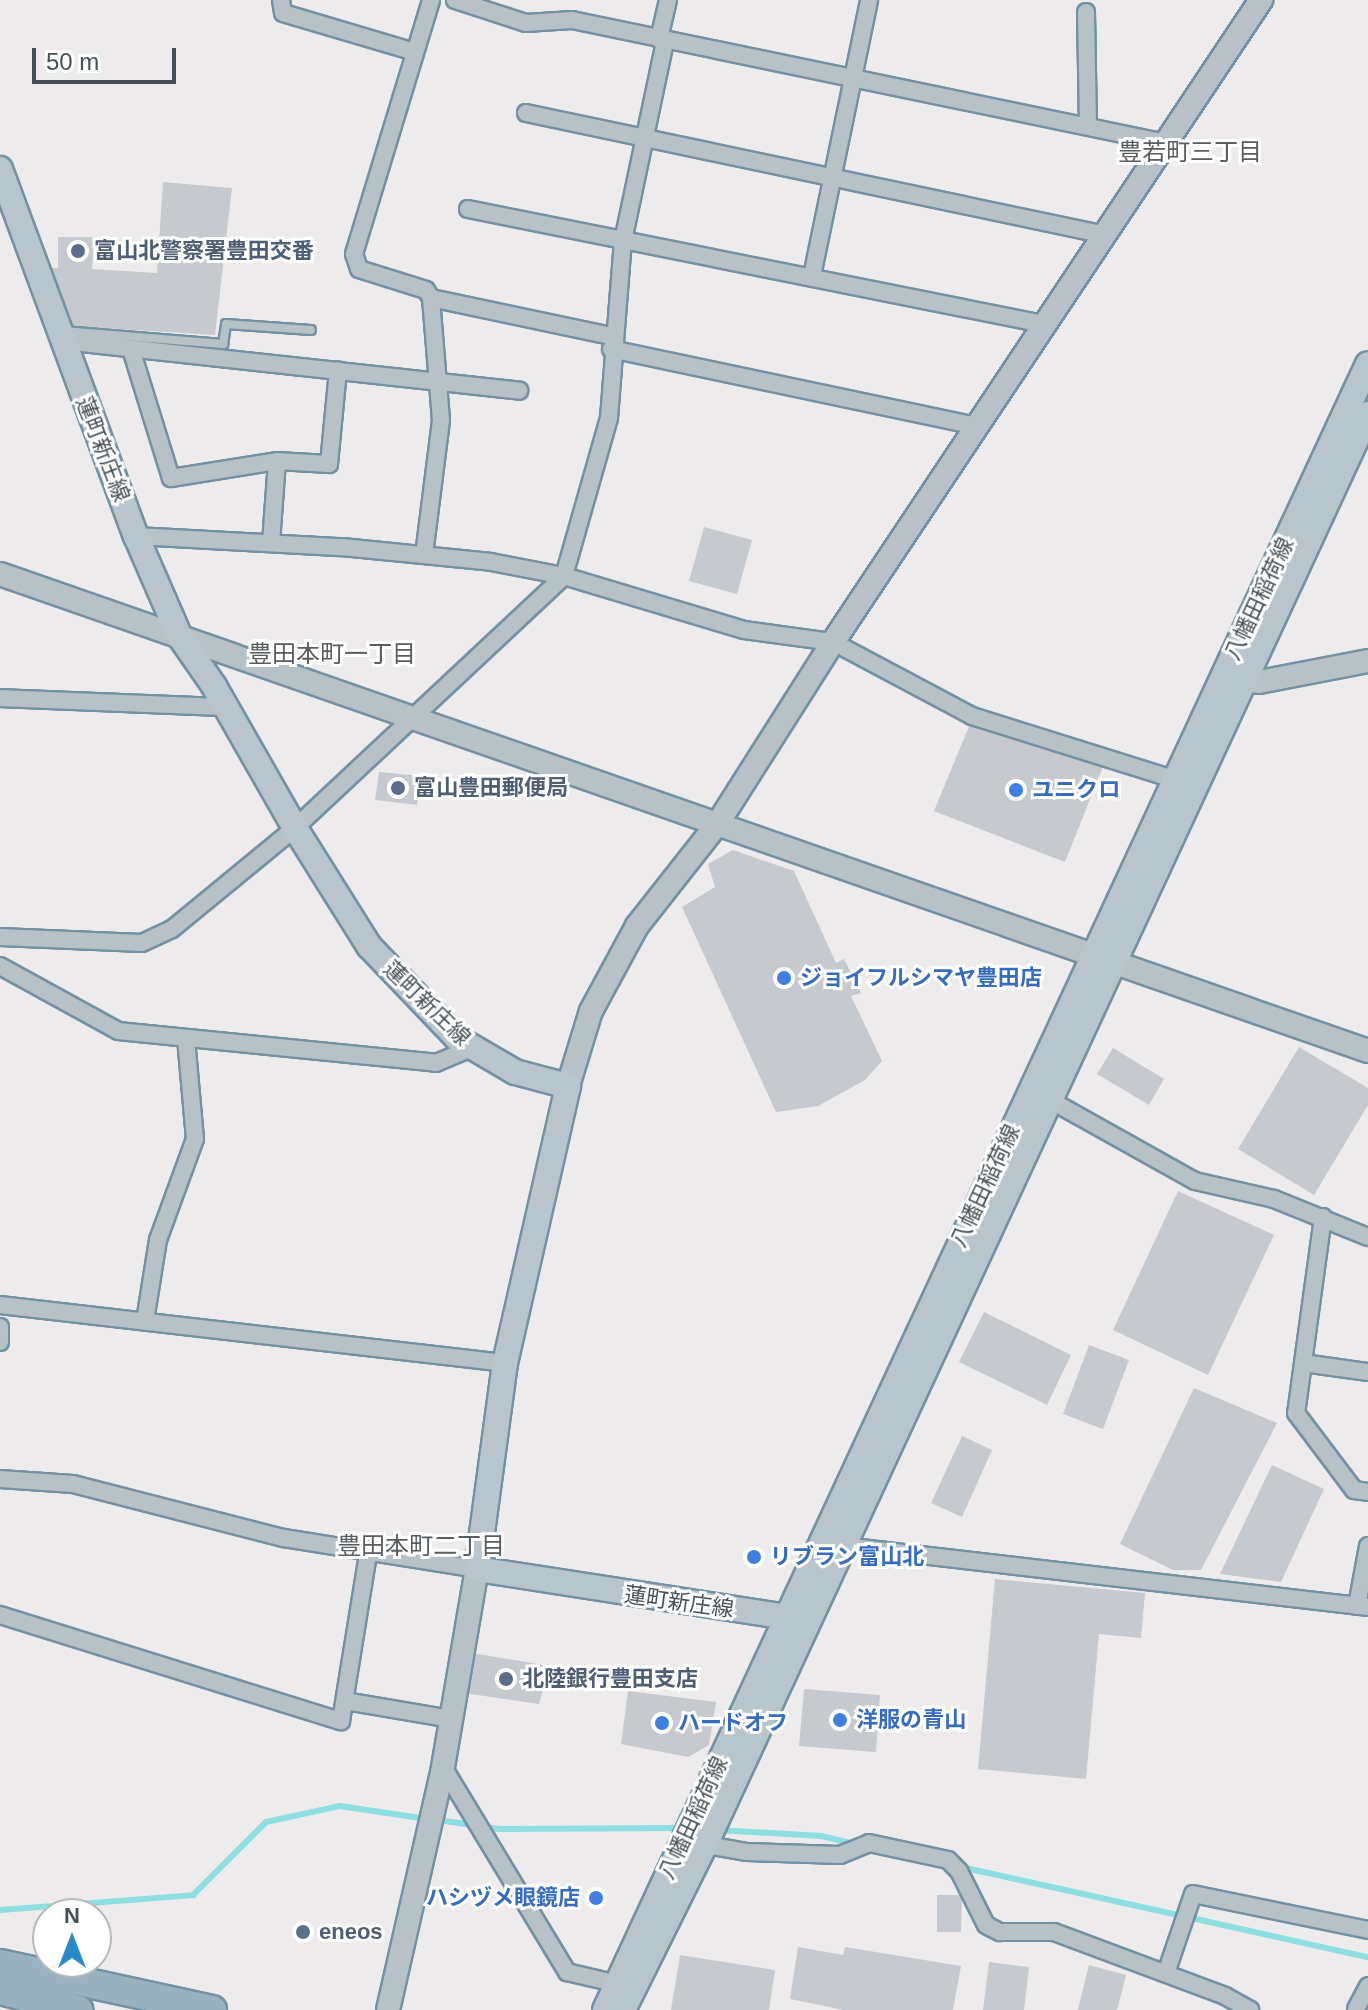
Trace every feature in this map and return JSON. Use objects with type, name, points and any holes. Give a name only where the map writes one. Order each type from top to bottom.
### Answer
[{"type":"highway","points":[[0,1964],[212,2010]]},
{"type":"highway","points":[[0,1990],[78,2010]]},
{"type":"main road","name":"蓮町新庄線","points":[[0,169],[136,536],[180,637],[226,707],[295,828],[369,946],[472,1048],[515,1072],[568,1086]]},
{"type":"main road","name":"八幡田稲荷線","points":[[1232,681],[1368,364]]},
{"type":"main road","name":"八幡田稲荷線","points":[[623,2010],[694,1843],[1099,961],[1232,681],[1368,414]]},
{"type":"main road","points":[[477,1569],[505,1363],[568,1086]]},
{"type":"main road","name":"蓮町新庄線","points":[[477,1569],[796,1621]]},
{"type":"main road","name":"八幡田稲荷線","points":[[605,2010],[614,1983],[694,1843]]},
{"type":"street","points":[[281,0],[283,13],[415,52]]},
{"type":"street","points":[[424,555],[441,420],[431,298],[426,290],[359,269],[354,254],[431,0]]},
{"type":"street","points":[[455,0],[526,23],[572,20],[1166,143]]},
{"type":"street","points":[[0,937],[142,943],[203,907],[295,828],[564,576],[609,418],[611,342],[623,241],[668,0]]},
{"type":"street","points":[[812,276],[869,0]]},
{"type":"street","points":[[568,1086],[607,976],[637,926],[718,823],[975,426],[1261,0]]},
{"type":"street","points":[[1086,12],[1088,126]]},
{"type":"street","points":[[526,113],[1106,235]]},
{"type":"street","points":[[468,209],[1043,324]]},
{"type":"street","points":[[431,298],[975,426]]},
{"type":"street","points":[[60,336],[131,349],[519,391]]},
{"type":"street","points":[[131,349],[171,478],[277,461],[329,464],[338,370]]},
{"type":"street","points":[[271,543],[277,461]]},
{"type":"street","points":[[136,536],[424,555],[564,576],[744,630],[833,642],[972,716],[1184,783]]},
{"type":"street","points":[[0,574],[718,823],[1099,961],[1368,1051]]},
{"type":"street","points":[[1232,681],[1368,661]]},
{"type":"street","points":[[0,698],[226,707]]},
{"type":"street","points":[[0,966],[118,1031],[436,1063],[472,1048]]},
{"type":"street","points":[[145,1321],[158,1240],[195,1139],[186,1038]]},
{"type":"street","points":[[1040,1094],[1195,1181],[1323,1217],[1368,1237]]},
{"type":"street","points":[[1323,1217],[1296,1413],[1354,1490],[1368,1492]]},
{"type":"street","points":[[0,1305],[505,1363]]},
{"type":"street","points":[[0,1327],[0,1342]]},
{"type":"street","points":[[1303,1363],[1368,1372]]},
{"type":"street","points":[[0,1479],[73,1484],[284,1538],[369,1549],[477,1569],[443,1767],[388,2010]]},
{"type":"street","points":[[832,1543],[1362,1607],[1368,1546]]},
{"type":"street","points":[[0,1615],[341,1721],[369,1549]]},
{"type":"street","points":[[345,1701],[451,1719]]},
{"type":"street","points":[[443,1767],[567,1972],[614,1983]]},
{"type":"street","points":[[694,1843],[747,1852],[840,1855],[869,1843],[948,1860],[959,1871],[986,1925],[1000,1932],[1054,1932],[1166,1973],[1250,2010]]},
{"type":"street","points":[[1166,1973],[1193,1894],[1368,1930]]},
{"type":"street","points":[[1357,2010],[1368,1986]]},
{"type":"lane","points":[[60,336],[223,344],[226,324],[311,330]]},
{"type":"building","points":[[163,182],[232,188],[215,335],[72,326],[50,268],[58,268],[58,237],[94,237],[92,269],[157,273]]},
{"type":"building","points":[[704,527],[752,540],[737,594],[689,581]]},
{"type":"building","points":[[970,724],[1104,764],[1065,862],[934,811]]},
{"type":"building","points":[[379,772],[421,776],[417,805],[375,800]]},
{"type":"building","name":"ジョイフルシマヤ豊田店","points":[[733,850],[794,871],[836,963],[844,959],[861,993],[851,996],[882,1061],[865,1080],[818,1106],[776,1112],[682,907],[715,887],[708,864]]},
{"type":"building","points":[[1299,1047],[1368,1088],[1368,1105],[1314,1195],[1238,1149]]},
{"type":"building","points":[[1113,1048],[1164,1079],[1149,1105],[1097,1074]]},
{"type":"building","points":[[1178,1191],[1274,1235],[1208,1375],[1113,1330]]},
{"type":"building","points":[[984,1312],[1071,1355],[1047,1405],[959,1362]]},
{"type":"building","points":[[1089,1345],[1129,1360],[1103,1429],[1063,1414]]},
{"type":"building","points":[[1194,1388],[1277,1423],[1201,1570],[1173,1570],[1120,1544]]},
{"type":"building","points":[[962,1436],[992,1450],[962,1517],[931,1503]]},
{"type":"building","points":[[1272,1465],[1324,1489],[1281,1582],[1220,1574]]},
{"type":"building","points":[[995,1579],[1145,1593],[1141,1638],[1099,1634],[1086,1779],[978,1769]]},
{"type":"building","name":"北陸銀行豊田支店","points":[[472,1653],[549,1666],[539,1704],[464,1693]]},
{"type":"building","name":"洋服の青山","points":[[804,1689],[880,1695],[876,1752],[799,1746]]},
{"type":"building","points":[[628,1691],[716,1702],[709,1745],[688,1757],[621,1744]]},
{"type":"building","points":[[937,1895],[962,1895],[961,1932],[937,1932]]},
{"type":"building","points":[[798,1947],[843,1955],[845,1947],[961,1966],[953,2010],[844,2010],[790,1999]]},
{"type":"building","points":[[680,1955],[775,1970],[769,2010],[671,2010]]},
{"type":"building","points":[[989,1962],[1029,1967],[1024,2010],[983,2010]]},
{"type":"building","points":[[1089,1965],[1126,1975],[1117,2010],[1078,2010]]},
{"type":"waterway","points":[[0,1910],[193,1895],[266,1822],[340,1806],[427,1819]]},
{"type":"waterway","points":[[438,1820],[499,1829],[682,1828]]},
{"type":"waterway","points":[[717,1830],[821,1836],[857,1844]]},
{"type":"waterway","points":[[961,1867],[1368,1957]]},
{"type":"place","name":"富山北警察署豊田交番","points":[[78,251]]},
{"type":"place","name":"富山豊田郵便局","points":[[398,788]]},
{"type":"place","name":"ユニクロ","points":[[1016,790]]},
{"type":"place","name":"ジョイフルシマヤ豊田店","points":[[784,978]]},
{"type":"place","name":"リブラン富山北","points":[[754,1557]]},
{"type":"place","name":"北陸銀行豊田支店","points":[[506,1679]]},
{"type":"place","name":"洋服の青山","points":[[840,1720]]},
{"type":"place","name":"ハードオフ","points":[[662,1723]]},
{"type":"place","name":"ハシヅメ眼鏡店","points":[[596,1898]]},
{"type":"place","name":"eneos","points":[[303,1932]]},
{"type":"district","name":"豊若町三丁目","points":[[1190,152]]},
{"type":"district","name":"豊田本町一丁目","points":[[332,654]]},
{"type":"district","name":"豊田本町二丁目","points":[[421,1546]]}]
